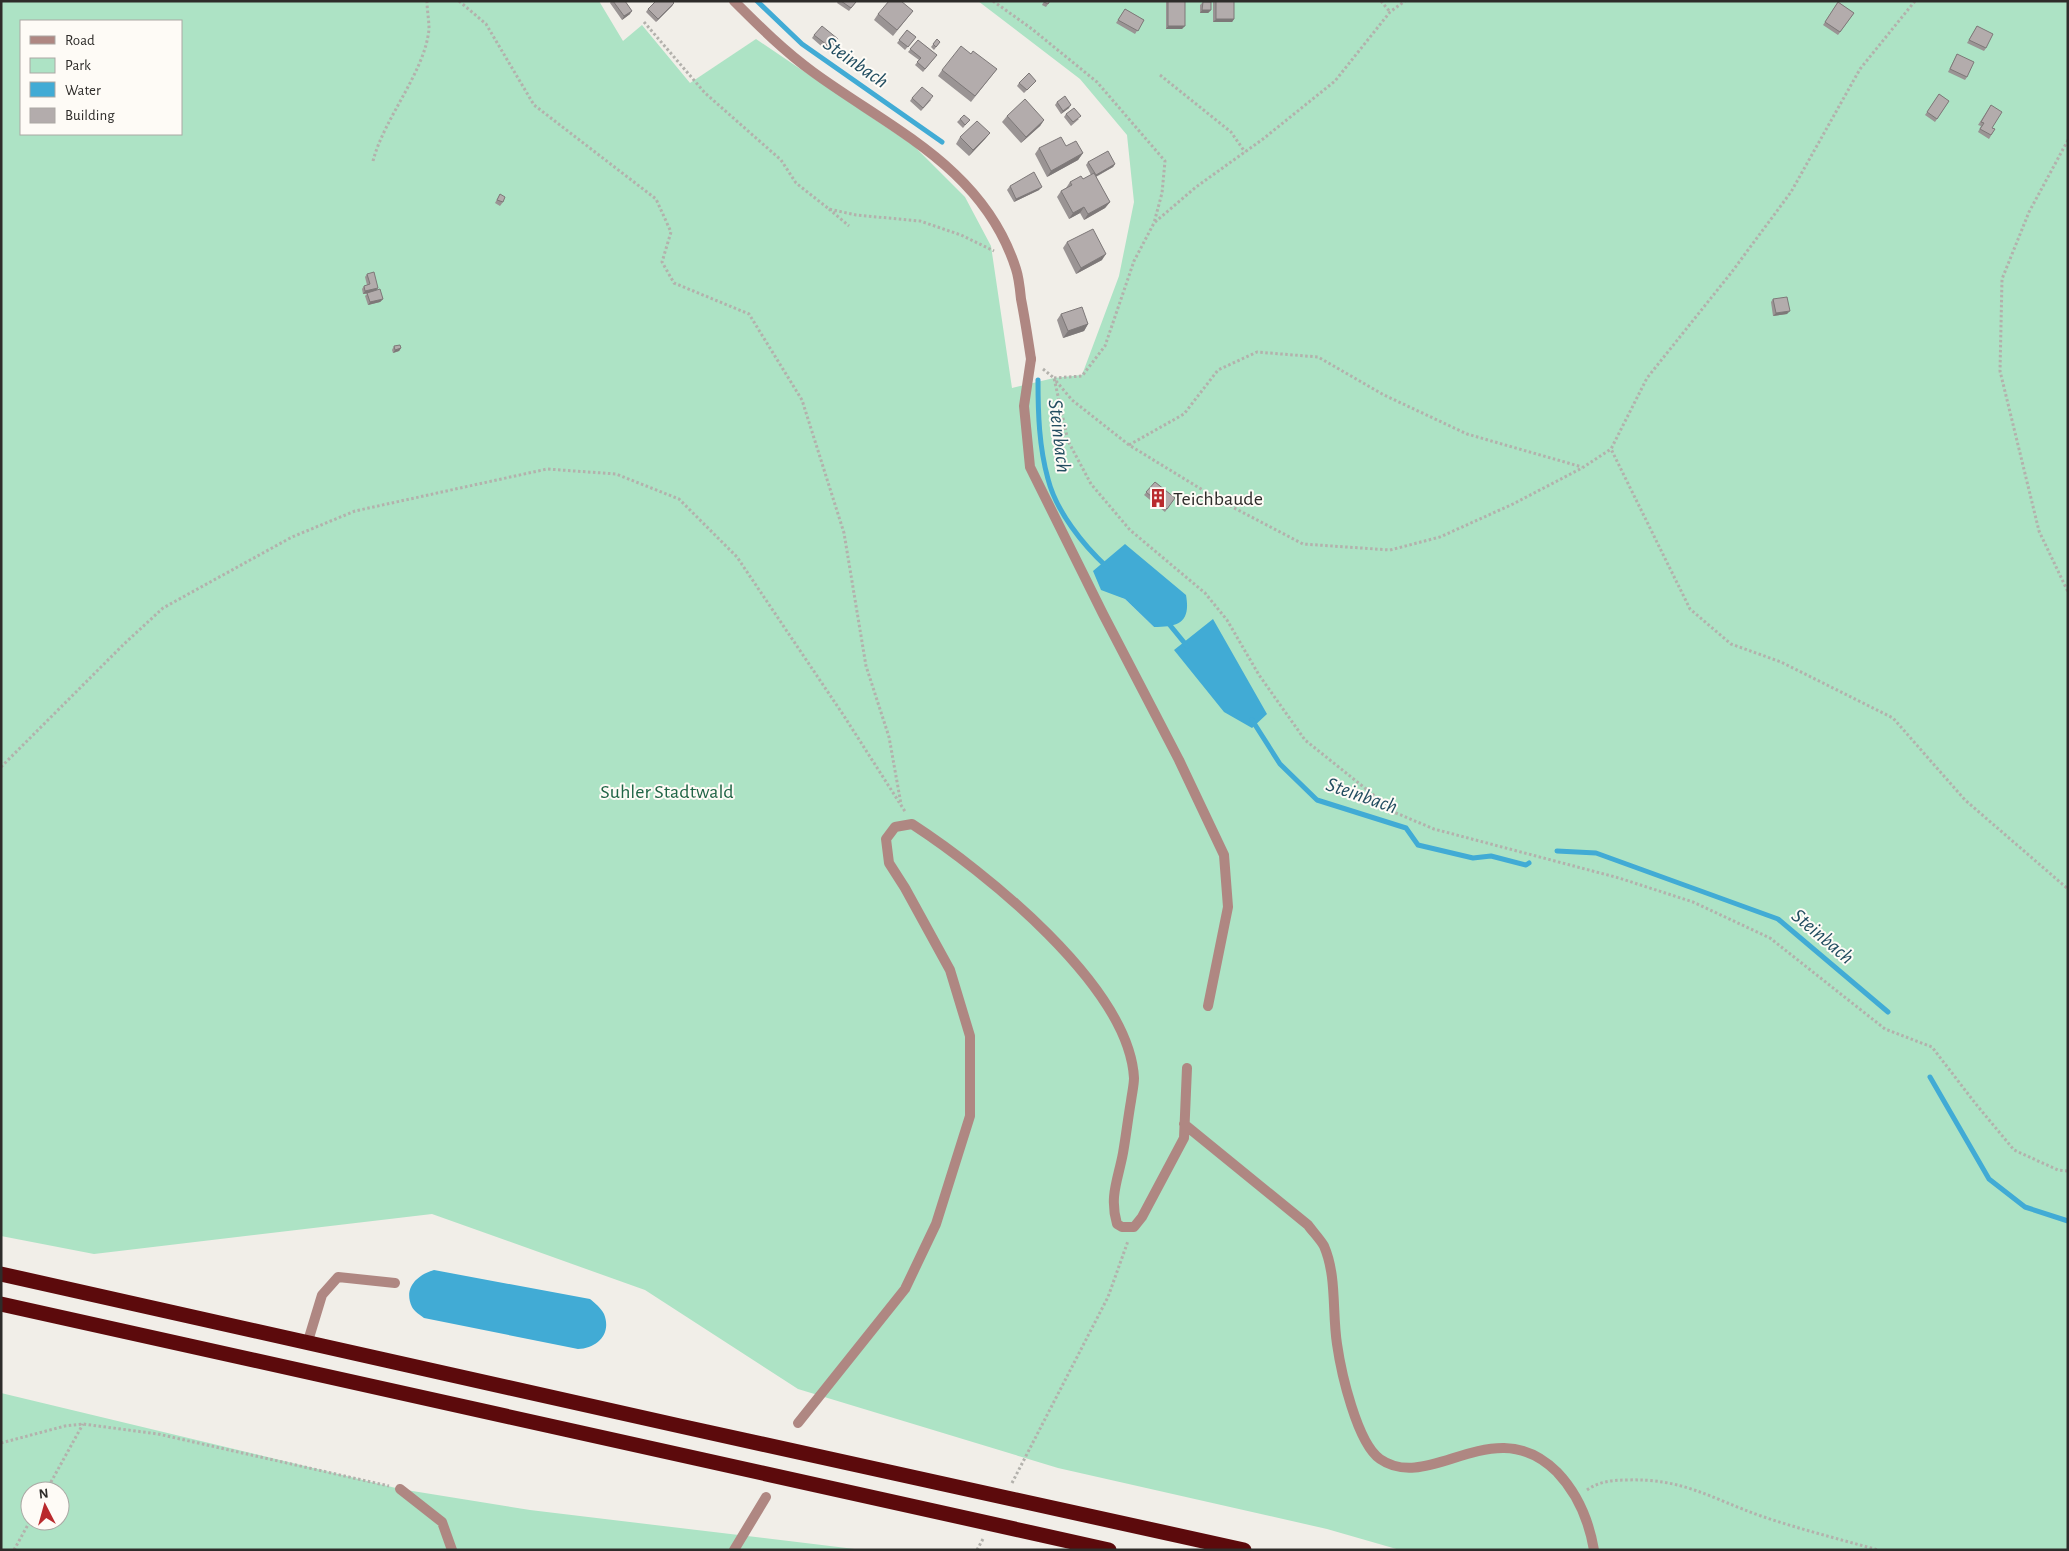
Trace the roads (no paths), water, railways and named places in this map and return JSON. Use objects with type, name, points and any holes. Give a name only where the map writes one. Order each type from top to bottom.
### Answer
[{"type":"highway","points":[[1,1274],[1244,1550]]},
{"type":"highway","points":[[1,1304],[1109,1550]]},
{"type":"street","points":[[734,1],[786,52],[933,153],[968,188],[991,216],[1017,270],[1031,359],[1024,406],[1030,467],[1103,614],[1179,760],[1224,855],[1228,907],[1208,1006]]},
{"type":"street","points":[[798,1423],[905,1289],[936,1224],[970,1116],[970,1036],[950,970],[905,888],[889,863],[886,840],[895,827],[912,824],[946,846],[1026,913],[1062,949],[1114,1016],[1128,1046],[1134,1079],[1123,1152],[1112,1198],[1113,1212],[1117,1224],[1128,1228],[1134,1227],[1142,1217],[1184,1138],[1187,1068]]},
{"type":"street","points":[[1184,1124],[1308,1225],[1324,1246],[1330,1270],[1337,1345],[1346,1383],[1358,1427],[1365,1443],[1378,1458],[1392,1466],[1409,1468],[1440,1462],[1470,1452],[1501,1448],[1528,1452],[1548,1463],[1563,1478],[1577,1498],[1586,1518],[1594,1550]]},
{"type":"street","points":[[308,1341],[322,1295],[338,1277],[395,1283]]},
{"type":"street","points":[[400,1489],[442,1522],[452,1550]]},
{"type":"street","points":[[734,1550],[766,1498]]},
{"type":"water","points":[[1125,544],[1186,595],[1186,612],[1181,622],[1170,626],[1154,627],[1125,599],[1101,590],[1093,571]]},
{"type":"water","points":[[1213,619],[1267,714],[1252,728],[1224,712],[1174,650]]},
{"type":"water","points":[[434,1270],[590,1299],[604,1314],[606,1328],[604,1334],[597,1343],[578,1349],[424,1318],[412,1307],[409,1294],[413,1283],[417,1279]]},
{"type":"waterway","name":"Steinbach","points":[[757,1],[802,44],[942,142]]},
{"type":"waterway","name":"Steinbach","points":[[1038,380],[1041,442],[1045,467],[1052,491],[1072,527],[1107,567]]},
{"type":"waterway","points":[[1169,624],[1187,646]]},
{"type":"waterway","name":"Steinbach","points":[[1252,720],[1280,764],[1317,800],[1406,828],[1418,845],[1473,858],[1491,856],[1526,865],[1529,863]]},
{"type":"waterway","name":"Steinbach","points":[[1557,851],[1596,853],[1778,919],[1888,1012]]},
{"type":"waterway","name":"Steinbach","points":[[1930,1077],[1989,1179],[2025,1207],[2068,1221]]},
{"type":"place","name":"Teichbaude","points":[[1158,498]]},
{"type":"park label","name":"Suhler Stadtwald","points":[[667,791]]}]
